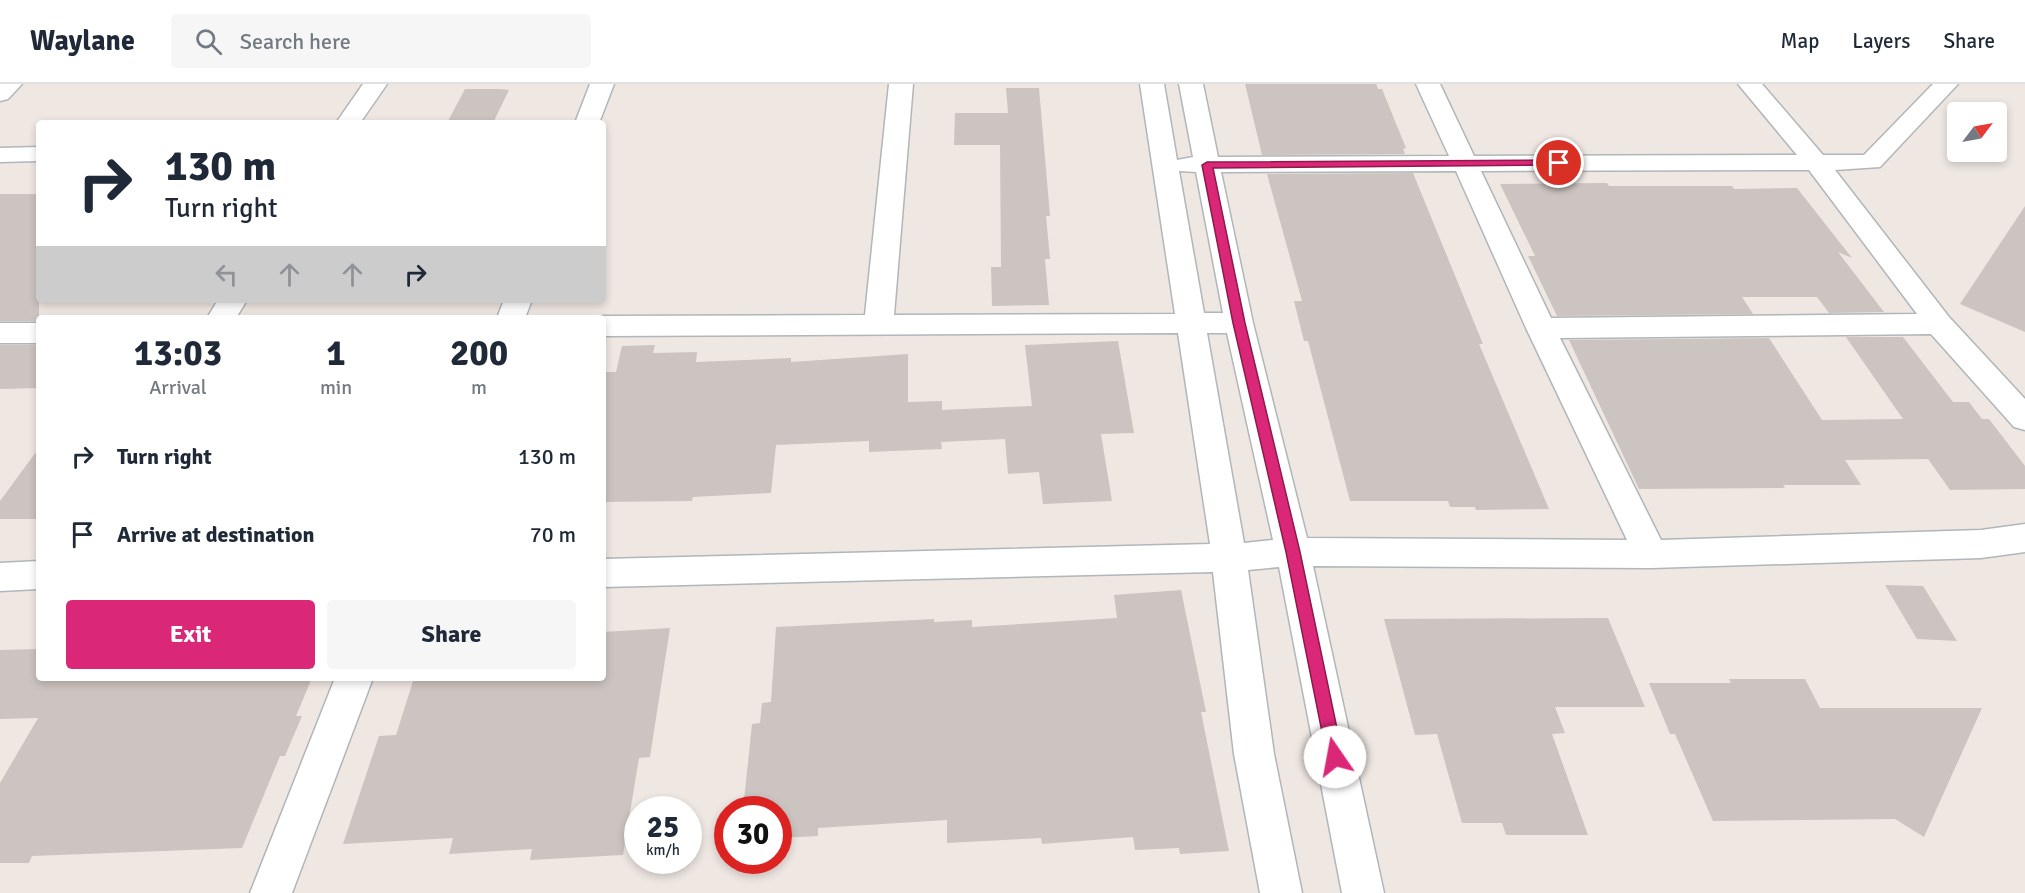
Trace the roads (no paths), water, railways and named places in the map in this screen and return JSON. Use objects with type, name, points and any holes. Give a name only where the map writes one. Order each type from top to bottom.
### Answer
[{"type":"street","points":[[0,94],[10,84]]},
{"type":"street","points":[[350,120],[375,84]]},
{"type":"street","points":[[588,120],[602,84]]},
{"type":"street","points":[[879,324],[901,84]]},
{"type":"street","points":[[1152,84],[1229,558],[1254,754],[1281,893]]},
{"type":"street","points":[[1191,84],[1239,323],[1293,552],[1363,893]]},
{"type":"street","points":[[1428,84],[1541,328],[1651,554]]},
{"type":"street","points":[[1750,84],[1817,164],[1939,324],[2025,419]]},
{"type":"street","points":[[1165,165],[1871,162],[1946,84]]},
{"type":"street","points":[[0,155],[36,154]]},
{"type":"street","points":[[606,326],[1239,323]]},
{"type":"street","points":[[1541,328],[1939,324]]},
{"type":"street","points":[[0,333],[36,333]]},
{"type":"street","points":[[606,573],[1229,558],[1293,552],[1651,554],[1981,544],[2025,538]]},
{"type":"street","points":[[0,577],[36,575]]},
{"type":"street","points":[[271,893],[353,681]]}]
